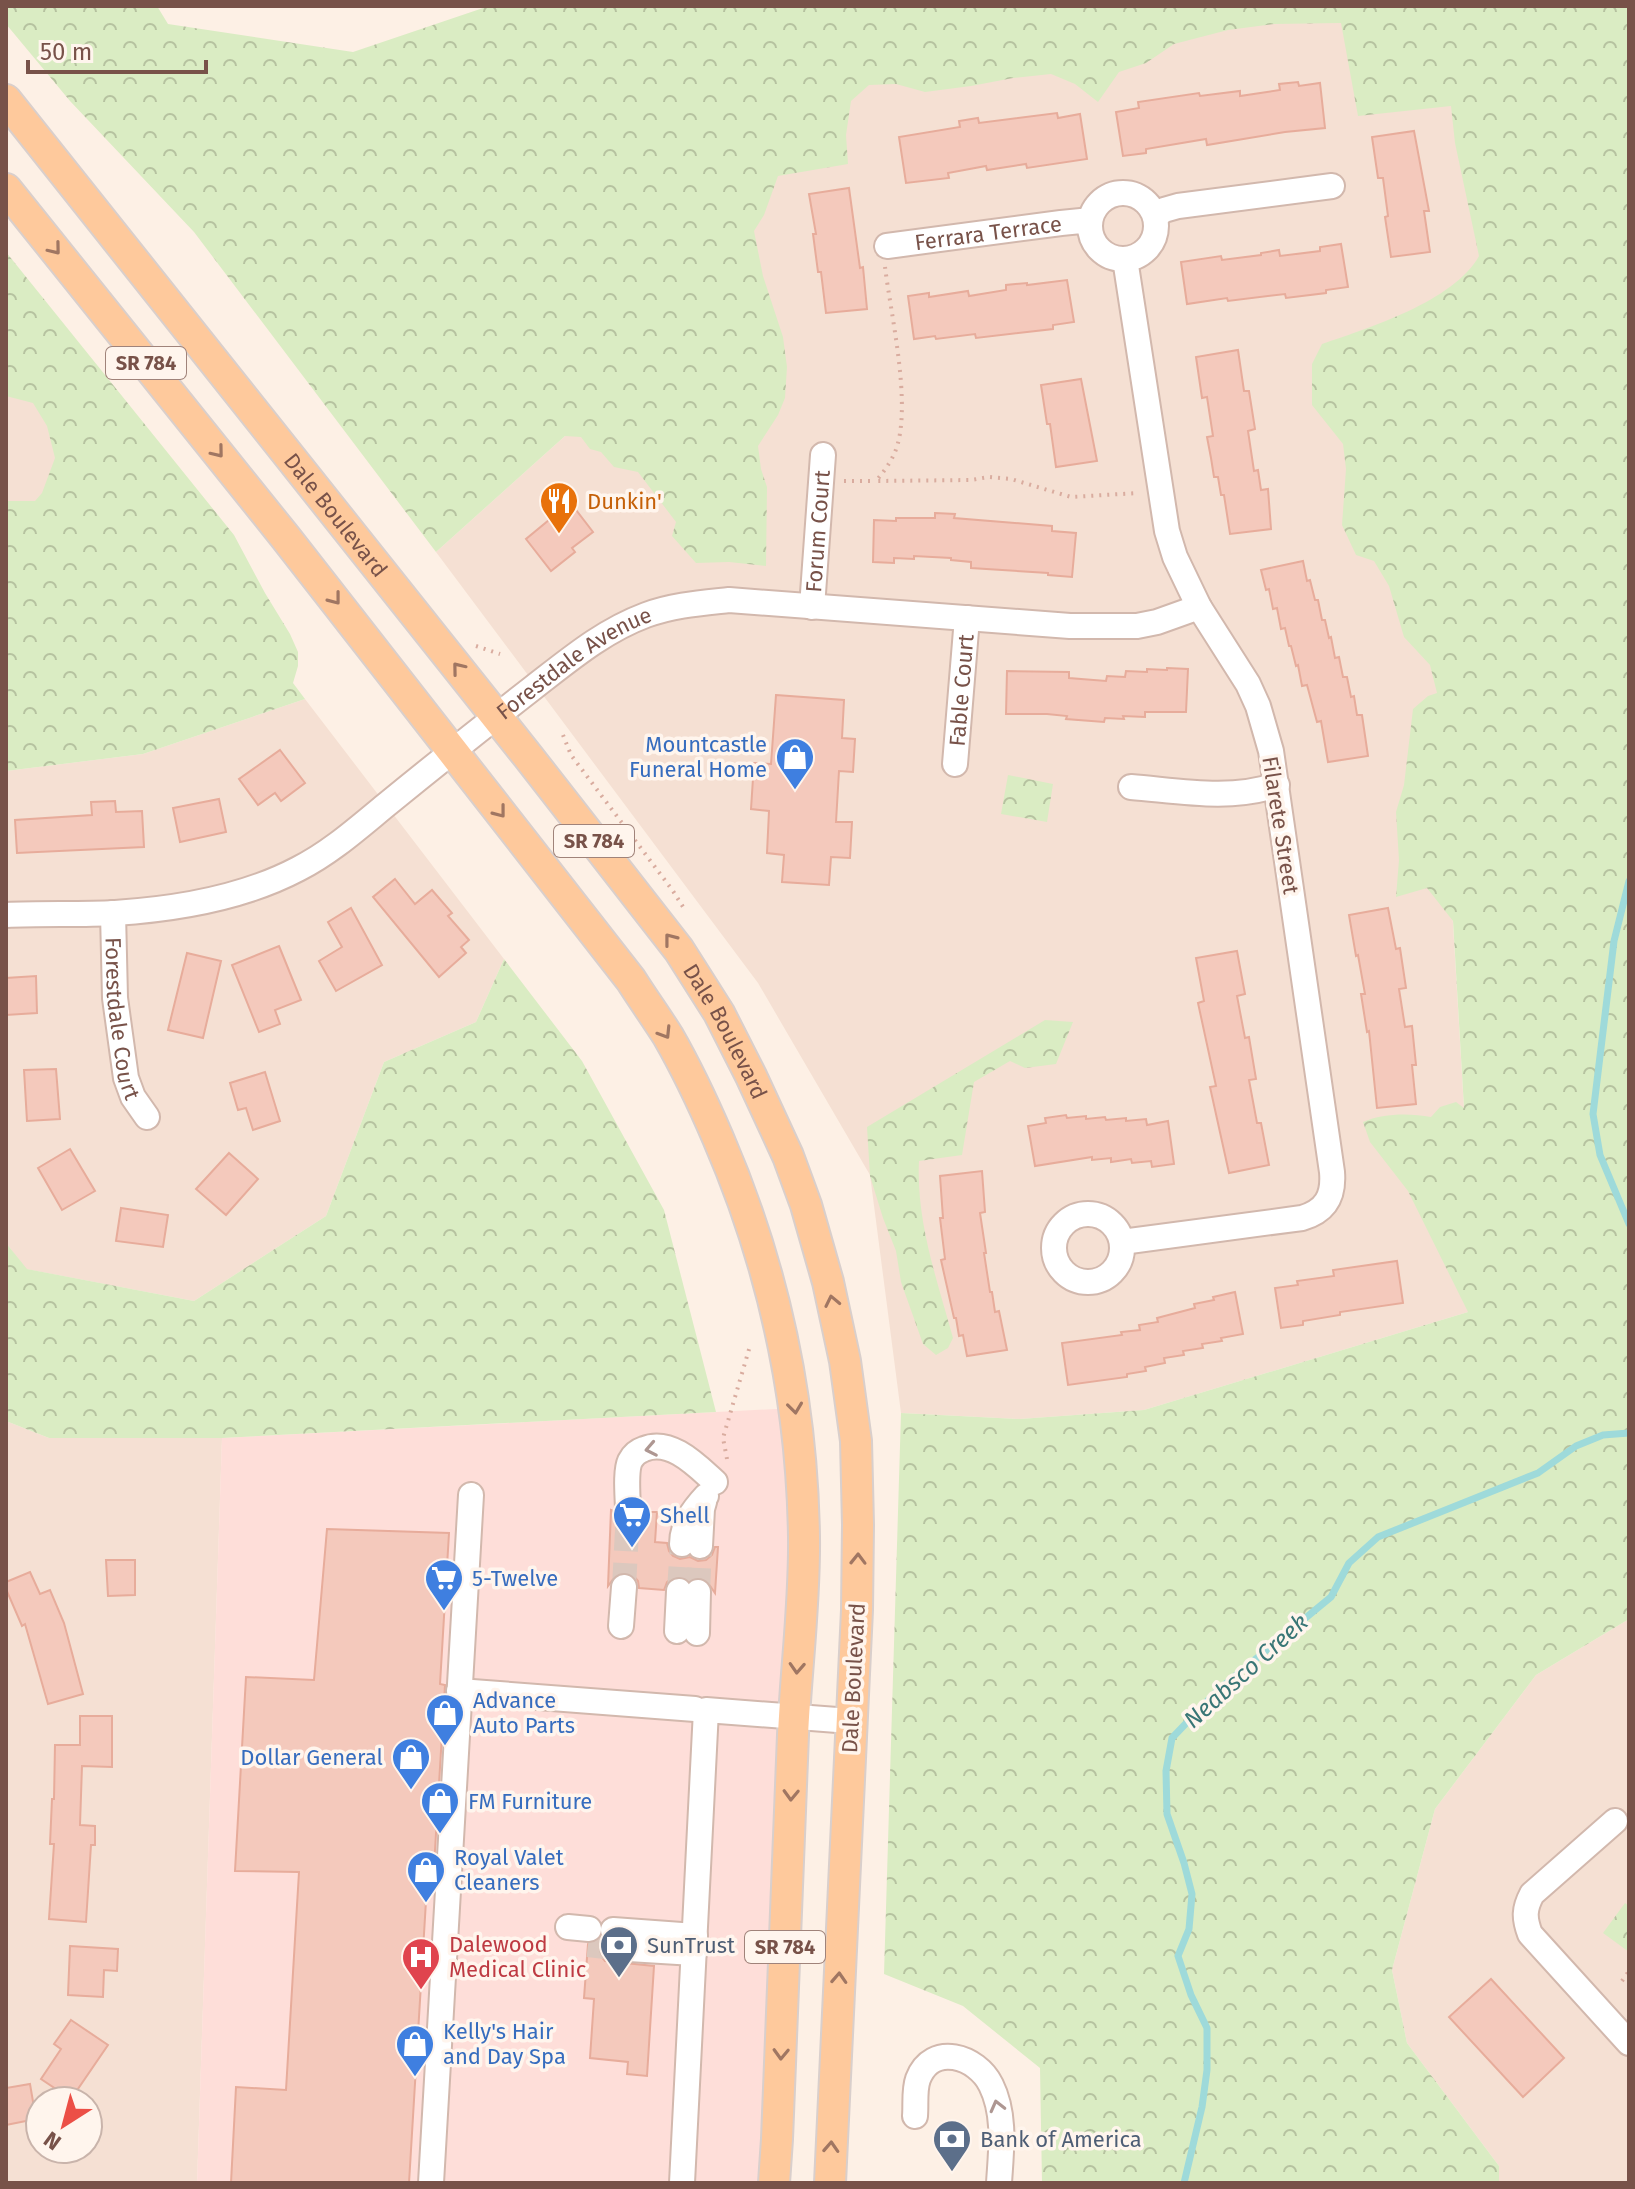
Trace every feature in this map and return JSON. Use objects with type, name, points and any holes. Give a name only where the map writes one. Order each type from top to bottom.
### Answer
[{"type":"main road","name":"Dale Boulevard","points":[[6,100],[496,716],[687,963],[719,1013],[788,1156],[806,1205],[834,1308],[856,1441],[857,1610],[830,2183]]},
{"type":"main road","name":"SR 784","points":[[6,189],[286,538],[631,980],[667,1035],[699,1093],[733,1172],[760,1248],[779,1320],[793,1394],[801,1467],[804,1539],[774,2183]]},
{"type":"street","points":[[1125,259],[1140,255],[1151,244],[1155,234],[1155,216],[1164,210],[1332,186]]},
{"type":"street","name":"Ferrara Terrace","points":[[1125,259],[1107,255],[1092,238],[1090,225],[1093,211],[1099,203],[1117,194],[1128,193],[1143,200],[1155,216]]},
{"type":"street","name":"Ferrara Terrace","points":[[887,246],[1061,223],[1081,221],[1090,225]]},
{"type":"street","name":"Filarete Street","points":[[1122,1242],[1302,1218],[1318,1212],[1329,1201],[1333,1187],[1277,785],[1265,728],[1248,684],[1199,607],[1175,557],[1167,531],[1125,259]]},
{"type":"street","name":"Forum Court","points":[[812,607],[823,455]]},
{"type":"street","name":"Forestdale Avenue","points":[[6,915],[113,913],[163,908],[218,898],[260,886],[298,869],[333,847],[594,641],[648,614],[684,605],[729,600],[1115,627],[1157,622],[1199,607]]},
{"type":"street","name":"Fable Court","points":[[955,764],[967,618]]},
{"type":"street","points":[[1131,787],[1228,794],[1255,792],[1277,785]]},
{"type":"street","name":"Forestdale Court","points":[[113,913],[115,998],[126,1078],[133,1097],[147,1117]]},
{"type":"street","points":[[628,1511],[628,1467],[638,1451],[650,1446],[663,1446],[722,1476]]},
{"type":"street","points":[[431,2183],[471,1495]]},
{"type":"street","points":[[621,1626],[624,1587]]},
{"type":"street","points":[[687,1632],[689,1592]]},
{"type":"street","points":[[459,1691],[695,1709]]},
{"type":"street","points":[[682,2183],[706,1710],[850,1721]]},
{"type":"street","points":[[1615,1821],[1532,1894],[1525,1907],[1525,1921],[1530,1934],[1629,2043]]},
{"type":"street","points":[[590,1937],[694,1944]]},
{"type":"street","points":[[915,2116],[917,2083],[925,2067],[945,2056],[960,2057],[972,2064],[991,2085],[1000,2114],[999,2183]]},
{"type":"path","points":[[876,481],[895,452],[901,414],[899,367],[882,247],[887,246]]},
{"type":"path","points":[[866,481],[958,481],[999,477],[1080,498],[1161,491]]},
{"type":"path","points":[[722,1476],[723,1438],[750,1346]]},
{"type":"path","points":[[1622,1981],[1629,1971]]},
{"type":"shaded area","points":[[1444,6],[1501,309],[1440,705],[1464,1109],[1468,1312],[1144,1410],[1020,1419],[901,1413],[870,1175],[758,983],[436,552],[565,436],[754,183],[859,66]]},
{"type":"shaded area","points":[[6,310],[186,539],[6,573]]},
{"type":"shaded area","points":[[305,699],[504,959],[476,1022],[384,1062],[326,1216],[194,1301],[26,1269],[6,1243],[6,771],[143,754]]},
{"type":"shaded area","points":[[795,1408],[771,2183],[197,2183],[222,1438]]},
{"type":"shaded area","points":[[6,1421],[49,1438],[222,1438],[197,2183],[6,2183]]},
{"type":"shaded area","points":[[1629,1619],[1629,2183],[1499,2183],[1499,2166],[1407,2043],[1392,1970],[1435,1809],[1536,1675]]},
{"type":"green space","points":[[6,6],[157,6],[168,24],[353,52],[489,6],[1629,6],[1629,1619],[1536,1675],[1435,1809],[1392,1970],[1407,2043],[1499,2166],[1499,2183],[1042,2183],[1040,2068],[963,2006],[884,1974],[901,1413],[1020,1419],[1144,1410],[1468,1312],[1408,1191],[1370,1142],[1363,1122],[1397,1115],[1431,1117],[1440,1107],[1456,1102],[1464,1108],[1453,921],[1427,888],[1396,897],[1399,860],[1396,812],[1404,785],[1413,709],[1428,696],[1437,693],[1430,665],[1404,637],[1389,586],[1374,561],[1356,555],[1342,525],[1346,469],[1343,444],[1312,405],[1312,364],[1322,344],[1386,321],[1431,299],[1467,272],[1479,256],[1455,143],[1451,106],[1358,116],[1341,23],[1274,24],[1228,30],[1174,44],[1146,63],[1119,72],[1098,102],[1075,84],[1051,74],[925,92],[896,84],[869,85],[851,101],[846,135],[848,164],[778,176],[764,215],[754,231],[763,276],[783,337],[787,367],[785,398],[758,446],[767,487],[766,566],[729,562],[696,563],[672,536],[676,522],[638,472],[614,467],[601,452],[590,449],[581,437],[565,436],[436,552],[194,232],[70,101],[6,24]]},
{"type":"green space","points":[[6,252],[234,535],[298,652],[293,683],[305,699],[143,754],[6,771],[6,501],[35,501],[42,493],[55,458],[47,426],[33,403],[6,396]]},
{"type":"green space","points":[[1008,775],[1053,784],[1047,822],[1001,814]]},
{"type":"green space","points":[[504,959],[582,1061],[664,1210],[716,1412],[222,1438],[49,1438],[6,1421],[6,1243],[27,1269],[194,1301],[326,1216],[384,1062],[476,1022]]},
{"type":"green space","points":[[1045,1020],[1073,1022],[1056,1064],[1025,1068],[1010,1061],[974,1082],[962,1155],[919,1161],[924,1228],[953,1338],[948,1348],[936,1355],[923,1344],[901,1282],[896,1251],[870,1176],[867,1127]]},
{"type":"green space","points":[[1625,1903],[1629,1906],[1629,1952],[1603,1933]]},
{"type":"building","points":[[1298,82],[1299,86],[1320,83],[1325,128],[1207,145],[1206,139],[1123,156],[1116,112],[1139,108],[1138,102],[1199,93],[1200,96],[1240,91],[1240,96],[1280,90],[1279,84]]},
{"type":"building","points":[[1057,113],[1058,118],[1080,114],[1087,159],[1027,168],[1026,164],[987,170],[986,166],[948,173],[949,178],[906,183],[899,137],[960,127],[959,121],[978,118],[979,123]]},
{"type":"building","points":[[1414,131],[1429,211],[1424,211],[1430,252],[1391,257],[1383,178],[1378,178],[1372,137]]},
{"type":"building","points":[[849,188],[867,309],[826,313],[809,194]]},
{"type":"building","points":[[1341,244],[1348,287],[1286,298],[1285,294],[1187,304],[1181,262],[1221,256],[1222,260],[1279,250],[1280,256],[1320,251],[1320,247]]},
{"type":"building","points":[[1067,280],[1074,322],[1053,325],[1053,329],[976,338],[975,334],[914,339],[908,296],[929,293],[929,297],[968,291],[969,296],[1006,290],[1006,285]]},
{"type":"building","points":[[1238,350],[1244,391],[1249,391],[1255,429],[1248,431],[1254,471],[1258,470],[1261,490],[1268,489],[1271,529],[1230,534],[1224,495],[1221,495],[1218,477],[1214,477],[1207,437],[1213,436],[1207,397],[1202,398],[1196,357]]},
{"type":"building","points":[[1081,379],[1097,461],[1056,467],[1041,385]]},
{"type":"building","name":"Dunkin'","points":[[573,506],[593,532],[572,548],[575,552],[551,571],[526,539],[549,520],[552,524]]},
{"type":"building","points":[[935,513],[955,514],[954,518],[1052,526],[1052,531],[1076,533],[1072,577],[971,568],[971,562],[951,558],[914,556],[914,559],[894,558],[894,563],[873,562],[874,520],[935,518]]},
{"type":"building","points":[[1303,561],[1307,581],[1310,580],[1322,620],[1325,620],[1331,637],[1335,658],[1339,657],[1343,677],[1347,677],[1357,715],[1362,715],[1368,756],[1328,762],[1321,721],[1317,722],[1307,685],[1302,686],[1285,628],[1281,629],[1277,608],[1273,609],[1269,589],[1266,590],[1261,570]]},
{"type":"building","points":[[1147,669],[1188,669],[1186,712],[1145,712],[1145,717],[1105,718],[1104,722],[1047,714],[1006,714],[1007,671],[1069,672],[1069,678],[1106,681],[1107,676],[1125,677],[1126,671],[1147,672]]},
{"type":"building","name":"Mountcastle Funeral Home","points":[[776,695],[844,700],[842,738],[855,739],[853,772],[839,771],[836,822],[852,822],[850,858],[831,857],[829,885],[782,882],[784,855],[767,853],[769,811],[751,809],[754,763],[771,764]]},
{"type":"building","points":[[280,750],[305,783],[281,801],[275,793],[258,805],[239,779]]},
{"type":"building","points":[[219,799],[226,832],[180,842],[173,808]]},
{"type":"building","points":[[115,801],[116,812],[142,811],[144,847],[17,853],[15,820],[92,815],[91,802]]},
{"type":"building","points":[[395,879],[415,904],[432,890],[452,913],[448,916],[469,940],[461,947],[466,953],[439,977],[373,897]]},
{"type":"building","points":[[351,908],[382,965],[336,991],[319,961],[342,947],[328,922]]},
{"type":"building","points":[[1388,908],[1396,949],[1400,948],[1406,988],[1399,989],[1405,1027],[1412,1026],[1416,1104],[1377,1108],[1369,1031],[1361,994],[1365,994],[1349,915]]},
{"type":"building","points":[[279,946],[301,1000],[275,1010],[280,1024],[259,1032],[232,965]]},
{"type":"building","points":[[1237,951],[1245,994],[1237,996],[1245,1038],[1249,1037],[1256,1079],[1249,1080],[1269,1165],[1229,1173],[1210,1087],[1216,1086],[1198,1003],[1204,1001],[1196,958]]},
{"type":"building","points":[[187,953],[221,961],[203,1038],[168,1030]]},
{"type":"building","points":[[36,976],[37,1013],[6,1015],[6,978]]},
{"type":"building","points":[[56,1069],[60,1119],[27,1121],[24,1070]]},
{"type":"building","points":[[265,1072],[280,1121],[253,1130],[246,1108],[238,1110],[230,1083]]},
{"type":"building","points":[[1066,1115],[1067,1118],[1086,1116],[1086,1119],[1105,1117],[1106,1120],[1126,1118],[1126,1121],[1146,1119],[1147,1125],[1168,1121],[1174,1164],[1152,1167],[1151,1161],[1132,1163],[1131,1159],[1111,1162],[1111,1158],[1092,1160],[1092,1157],[1035,1166],[1028,1126],[1046,1123],[1045,1118]]},
{"type":"building","points":[[70,1149],[95,1191],[62,1210],[38,1168]]},
{"type":"building","points":[[229,1153],[258,1179],[226,1215],[196,1189]]},
{"type":"building","points":[[982,1171],[985,1212],[980,1213],[984,1253],[990,1292],[995,1312],[999,1311],[1007,1350],[967,1356],[963,1335],[959,1336],[954,1318],[941,1260],[945,1259],[940,1218],[943,1218],[940,1176]]},
{"type":"building","points":[[121,1208],[168,1215],[163,1247],[116,1241]]},
{"type":"building","points":[[1397,1261],[1403,1303],[1340,1312],[1340,1315],[1281,1328],[1275,1288],[1298,1285],[1297,1281],[1334,1276],[1333,1270]]},
{"type":"building","points":[[1235,1292],[1243,1334],[1202,1344],[1203,1348],[1183,1351],[1184,1355],[1164,1358],[1165,1363],[1145,1367],[1146,1371],[1127,1374],[1127,1377],[1068,1385],[1062,1343],[1140,1330],[1139,1325],[1158,1322],[1157,1318],[1195,1308],[1194,1304]]},
{"type":"building","name":"Shell","points":[[611,1510],[620,1524],[628,1526],[641,1519],[643,1512],[657,1512],[655,1542],[667,1543],[673,1556],[680,1559],[706,1560],[718,1547],[715,1593],[706,1580],[699,1577],[689,1580],[681,1576],[673,1577],[664,1590],[639,1588],[633,1575],[624,1572],[617,1574],[608,1586]]},
{"type":"building","points":[[327,1529],[449,1533],[440,1684],[445,1685],[433,1883],[427,1884],[409,2183],[231,2183],[236,2087],[286,2090],[299,1872],[235,1871],[246,1677],[314,1680]]},
{"type":"building","points":[[106,1560],[135,1560],[135,1595],[108,1596]]},
{"type":"building","points":[[30,1572],[40,1594],[50,1590],[64,1623],[83,1694],[48,1704],[25,1624],[22,1626],[6,1589],[6,1582]]},
{"type":"building","points":[[80,1716],[112,1716],[112,1767],[82,1766],[80,1825],[95,1826],[86,1922],[49,1919],[54,1844],[50,1844],[55,1745],[80,1745]]},
{"type":"building","name":"SunTrust","points":[[601,1938],[599,1954],[605,1961],[654,1966],[647,2076],[627,2074],[628,2062],[590,2058],[594,1999],[584,1998],[588,1944]]},
{"type":"building","points":[[70,1946],[118,1949],[117,1971],[104,1970],[103,1997],[68,1995]]},
{"type":"building","points":[[1491,1979],[1564,2058],[1523,2097],[1449,2017]]},
{"type":"building","points":[[71,2020],[108,2045],[81,2085],[50,2085],[41,2079],[61,2049],[54,2044]]},
{"type":"building","points":[[24,2085],[24,2121],[6,2125],[6,2088]]},
{"type":"waterway","name":"Neabsco Creek","points":[[1629,881],[1614,941],[1593,1114],[1600,1155],[1629,1224]]},
{"type":"waterway","name":"Neabsco Creek","points":[[1184,2183],[1202,2107],[1207,2070],[1207,2028],[1191,1995],[1178,1956],[1189,1929],[1192,1894],[1167,1814],[1166,1771],[1172,1738],[1217,1691],[1331,1597],[1349,1563],[1378,1537],[1538,1473],[1576,1446],[1603,1435],[1629,1433]]},
{"type":"tunnel","points":[[624,1587],[628,1511]]},
{"type":"tunnel","points":[[679,1591],[682,1544]]},
{"type":"tunnel","points":[[698,1592],[700,1546]]},
{"type":"tunnel","points":[[588,1945],[613,1948]]},
{"type":"place","name":"Dunkin'","points":[[559,535]]},
{"type":"place","name":"Mountcastle Funeral Home","points":[[795,791]]},
{"type":"place","name":"Shell","points":[[632,1549]]},
{"type":"place","name":"5-Twelve","points":[[444,1612]]},
{"type":"place","name":"Advance Auto Parts","points":[[445,1747]]},
{"type":"place","name":"Dollar General","points":[[411,1791]]},
{"type":"place","name":"FM Furniture","points":[[440,1835]]},
{"type":"place","name":"Royal Valet Cleaners","points":[[426,1904]]},
{"type":"place","name":"SunTrust","points":[[619,1979]]},
{"type":"place","name":"Dalewood Medical Clinic","points":[[421,1991]]},
{"type":"place","name":"Kelly's Hair and Day Spa","points":[[415,2078]]},
{"type":"place","name":"Bank of America","points":[[952,2173]]}]
